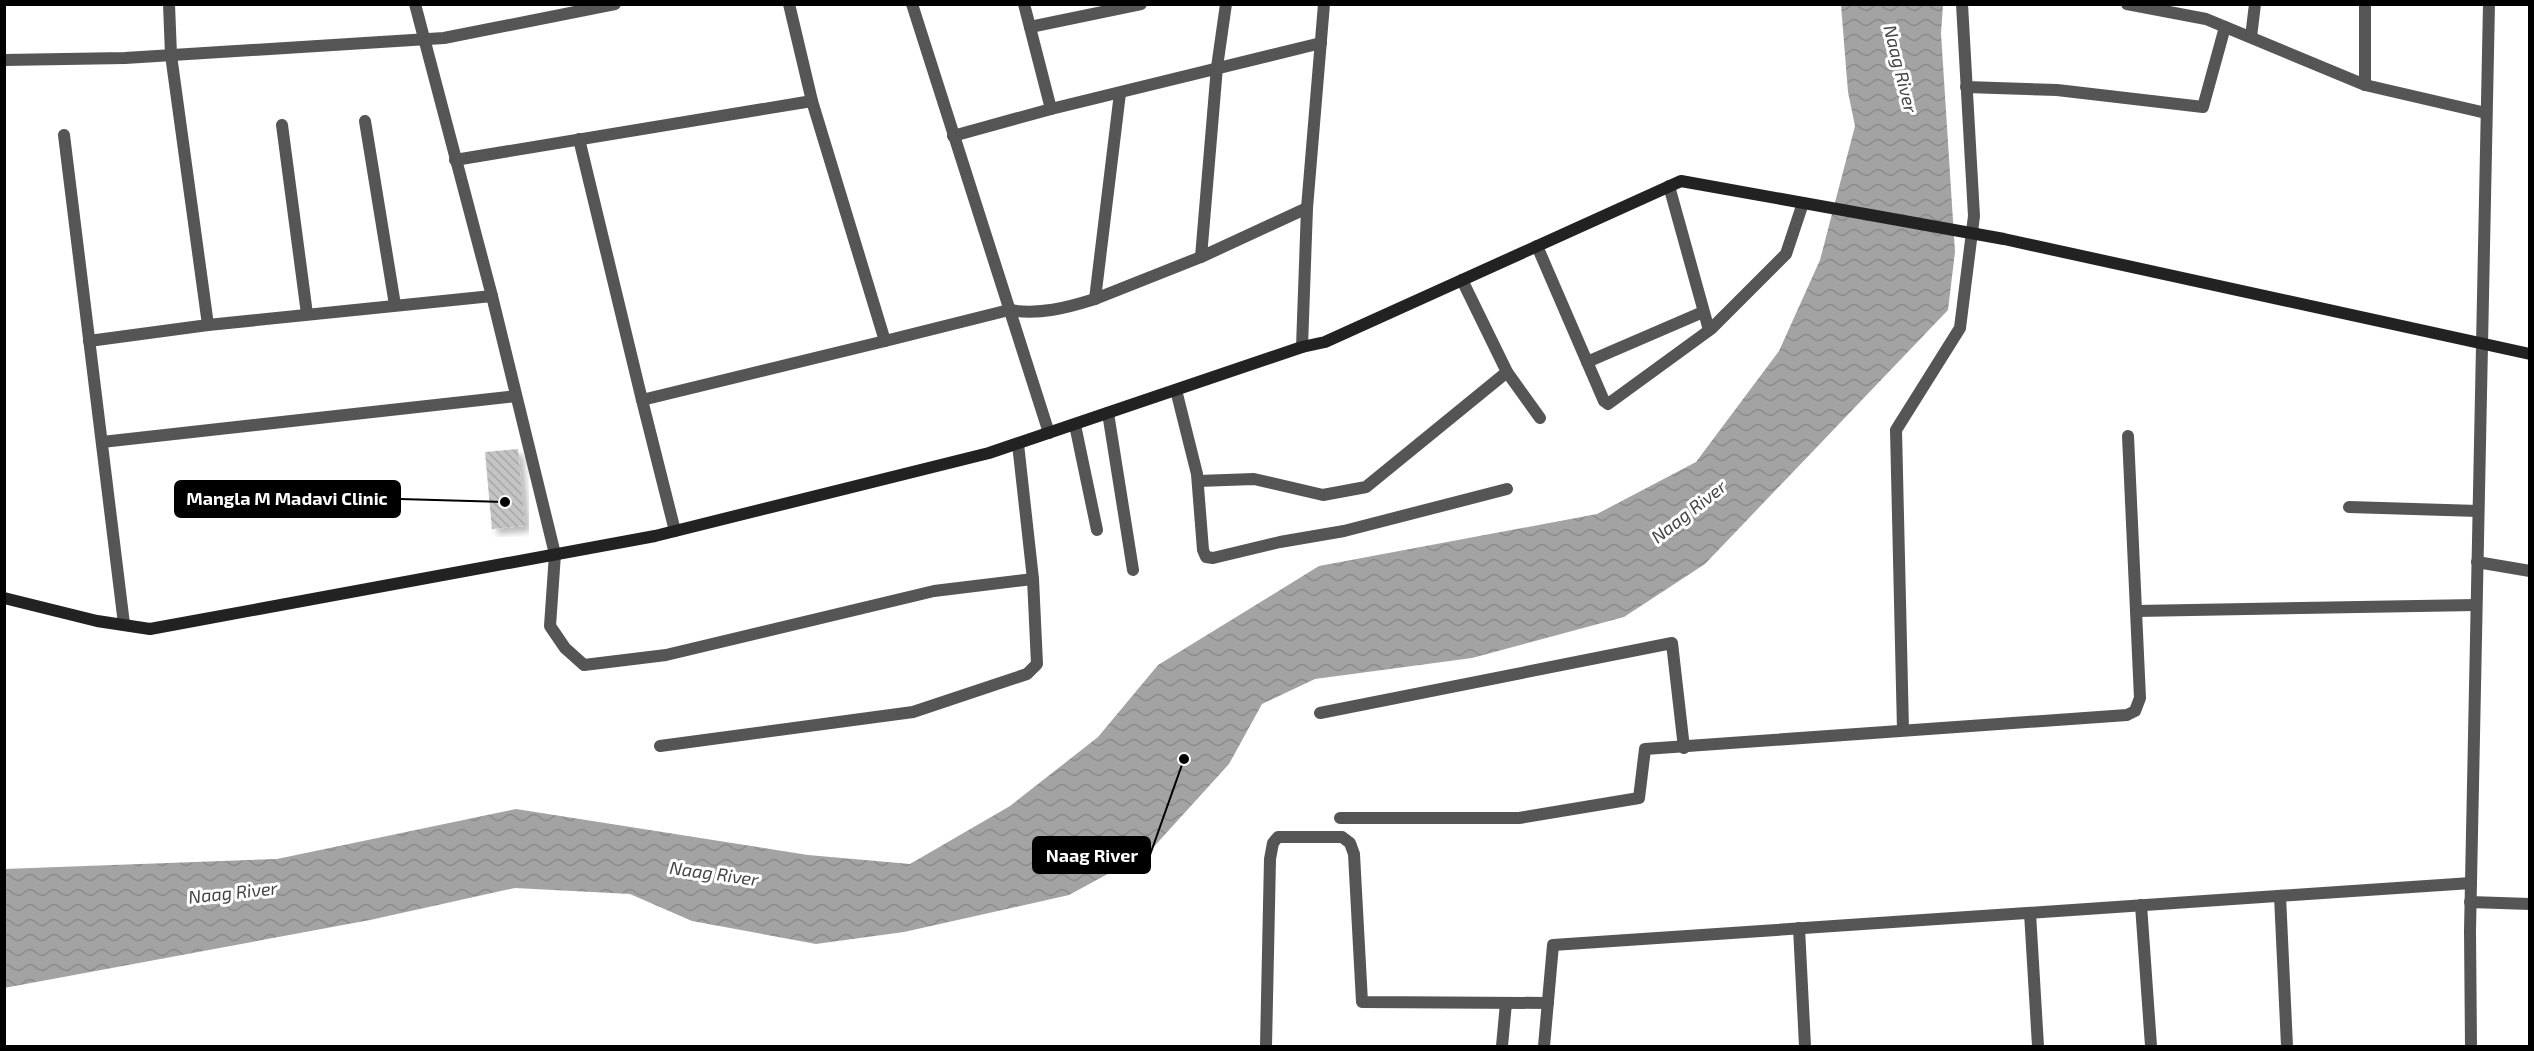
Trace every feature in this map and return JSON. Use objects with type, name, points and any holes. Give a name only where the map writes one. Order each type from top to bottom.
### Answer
[{"type":"street","points":[[169,4],[171,55],[208,326]]},
{"type":"street","points":[[415,4],[492,296],[555,554],[550,626],[565,648],[584,665],[666,655],[934,591],[1033,579]]},
{"type":"street","points":[[4,60],[171,55],[444,38],[615,4]]},
{"type":"street","points":[[789,4],[812,101],[885,341]]},
{"type":"street","points":[[912,4],[1049,433]]},
{"type":"street","points":[[1024,4],[1051,109]]},
{"type":"street","points":[[1030,27],[1114,7],[1141,4]]},
{"type":"street","points":[[1201,257],[1217,67],[1226,4]]},
{"type":"street","points":[[1302,347],[1307,208],[1324,4]]},
{"type":"street","points":[[1904,730],[1896,430],[1960,328],[1974,234],[1962,4]]},
{"type":"street","points":[[2127,4],[2206,19],[2365,85],[2486,113]]},
{"type":"street","points":[[2251,38],[2255,4]]},
{"type":"street","points":[[2365,4],[2365,85]]},
{"type":"street","points":[[2471,1047],[2470,902],[2489,4]]},
{"type":"street","points":[[1966,87],[2057,90],[2203,107],[2226,27]]},
{"type":"street","points":[[953,136],[1217,67],[1321,43]]},
{"type":"street","points":[[1095,299],[1120,93]]},
{"type":"street","points":[[455,160],[812,101]]},
{"type":"street","points":[[366,121],[395,306]]},
{"type":"street","points":[[282,125],[307,314]]},
{"type":"street","points":[[64,135],[124,624]]},
{"type":"street","points":[[579,140],[675,531]]},
{"type":"street","points":[[4,598],[97,621],[150,629],[675,531],[988,453],[1302,347],[1325,342],[1681,181],[1974,234],[2529,354]]},
{"type":"street","points":[[1669,186],[1709,330]]},
{"type":"street","points":[[1537,246],[1604,401],[1608,404],[1709,330],[1786,254],[1808,204]]},
{"type":"street","points":[[642,400],[1009,310],[1027,313],[1059,310],[1095,299],[1201,257],[1307,208]]},
{"type":"street","points":[[1462,280],[1507,372],[1540,418]]},
{"type":"street","points":[[89,341],[307,314],[492,296]]},
{"type":"street","points":[[1587,362],[1703,312]]},
{"type":"street","points":[[1198,481],[1254,479],[1323,495],[1366,487],[1507,372]]},
{"type":"street","points":[[1176,390],[1198,481],[1203,550],[1206,557],[1213,558],[1280,542],[1344,531],[1507,489]]},
{"type":"street","points":[[102,442],[516,396]]},
{"type":"street","points":[[1108,413],[1133,570]]},
{"type":"street","points":[[1075,424],[1097,530]]},
{"type":"street","points":[[1341,818],[1519,818],[1639,798],[1645,749],[2127,716],[2135,711],[2140,698],[2128,436]]},
{"type":"street","points":[[660,746],[913,712],[1028,674],[1037,664],[1033,579],[1018,444]]},
{"type":"street","points":[[2349,507],[2478,511]]},
{"type":"street","points":[[2477,562],[2529,570]]},
{"type":"street","points":[[2136,611],[2476,605]]},
{"type":"street","points":[[1320,713],[1672,643],[1684,748]]},
{"type":"street","points":[[1266,1047],[1270,859],[1273,843],[1278,837],[1342,837],[1350,843],[1354,854],[1362,1002],[1548,1003]]},
{"type":"street","points":[[1544,1047],[1553,945],[2471,883]]},
{"type":"street","points":[[2280,896],[2287,1047]]},
{"type":"street","points":[[2470,902],[2529,904]]},
{"type":"street","points":[[2141,905],[2151,1047]]},
{"type":"street","points":[[2030,913],[2038,1047]]},
{"type":"street","points":[[1799,928],[1805,1047]]},
{"type":"street","points":[[1502,1047],[1506,1003]]},
{"type":"water","points":[[1841,5],[1943,5],[1941,33],[1955,252],[1948,310],[1705,564],[1624,617],[1472,658],[1315,679],[1262,704],[1229,764],[1150,851],[1069,895],[904,932],[816,944],[692,921],[630,894],[515,888],[370,920],[4,988],[4,869],[277,859],[516,809],[808,855],[910,864],[1010,806],[1098,737],[1158,665],[1319,566],[1597,514],[1696,462],[1779,351],[1820,260],[1855,126],[1848,92]]},
{"type":"building","points":[[518,449],[525,526],[492,529],[485,452]]},
{"type":"place","name":"Mangla M Madavi Clinic","points":[[505,502]]},
{"type":"place","name":"Naag River","points":[[1184,759]]}]
